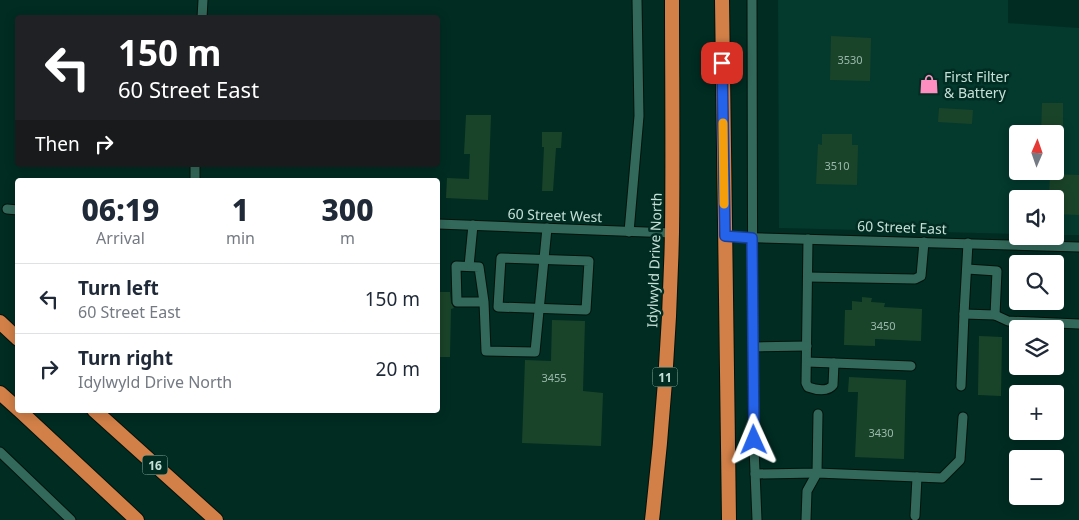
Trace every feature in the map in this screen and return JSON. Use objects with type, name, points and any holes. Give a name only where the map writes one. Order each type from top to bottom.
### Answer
[{"type":"highway","name":"Idylwyld Drive North","points":[[652,520],[667,346],[672,233],[672,0]]},
{"type":"highway","points":[[722,0],[729,520]]},
{"type":"highway","points":[[0,322],[15,335]]},
{"type":"highway","points":[[0,393],[15,406]]},
{"type":"highway","points":[[22,413],[137,520]]},
{"type":"highway","name":"16","points":[[97,413],[216,520]]},
{"type":"street","points":[[202,15],[203,0]]},
{"type":"street","name":"Idylwyld Drive North","points":[[629,232],[639,116],[636,0]]},
{"type":"street","points":[[752,0],[752,347],[757,520]]},
{"type":"street","points":[[7,209],[15,210]]},
{"type":"street","name":"60 Street West","points":[[440,224],[672,233]]},
{"type":"street","points":[[470,266],[473,225]]},
{"type":"street","points":[[498,308],[501,258],[545,260],[589,261],[586,310],[540,309],[498,308],[484,305],[458,302],[456,266],[478,267],[484,305],[486,351],[535,352],[540,309],[545,260],[547,228]]},
{"type":"street","name":"60 Street East","points":[[725,236],[1079,247]]},
{"type":"street","points":[[808,239],[806,383],[808,388],[827,390],[831,388],[833,385],[834,363]]},
{"type":"street","points":[[808,277],[915,279],[921,276],[924,242]]},
{"type":"street","points":[[961,386],[968,243]]},
{"type":"street","points":[[967,269],[997,271],[995,315]]},
{"type":"street","points":[[964,314],[995,315],[1008,321],[1079,324]]},
{"type":"street","points":[[752,347],[807,346]]},
{"type":"street","points":[[807,362],[910,366]]},
{"type":"street","points":[[806,520],[807,491],[817,474],[818,414]]},
{"type":"street","points":[[755,474],[942,478],[960,460],[963,417]]},
{"type":"street","points":[[0,452],[71,520]]},
{"type":"street","points":[[915,516],[917,477]]},
{"type":"shaded area","name":"First Filter & Battery","points":[[778,0],[1008,0],[1008,23],[1079,28],[1079,235],[1064,235],[1064,190],[1009,190],[1009,234],[779,228]]},
{"type":"building","points":[[831,36],[871,38],[870,81],[830,80]]},
{"type":"building","points":[[1042,103],[1063,103],[1063,125],[1041,125]]},
{"type":"building","points":[[939,108],[973,110],[972,124],[938,122]]},
{"type":"building","points":[[466,115],[491,115],[488,200],[446,198],[447,178],[469,179],[470,154],[464,154]]},
{"type":"building","points":[[542,132],[562,132],[561,148],[556,148],[553,191],[542,191],[544,147],[542,147]]},
{"type":"building","points":[[822,134],[852,134],[852,145],[858,145],[857,185],[816,184],[818,144],[822,145]]},
{"type":"building","points":[[1064,174],[1079,175],[1079,215],[1064,214],[1064,190],[1049,190],[1050,180],[1064,180]]},
{"type":"building","points":[[440,292],[450,292],[451,303],[454,308],[451,309],[450,357],[440,357]]},
{"type":"building","points":[[862,297],[872,298],[871,302],[885,303],[884,307],[922,309],[921,341],[875,339],[875,346],[844,345],[845,310],[852,310],[852,301],[862,302]]},
{"type":"building","points":[[552,320],[585,321],[583,391],[603,393],[601,446],[522,443],[525,360],[551,361]]},
{"type":"building","points":[[979,336],[1002,337],[1001,396],[978,395]]},
{"type":"building","points":[[849,377],[906,380],[904,459],[855,457],[858,392],[848,392]]},
{"type":"slow traffic","points":[[723,123],[724,204]]},
{"type":"place","name":"First Filter & Battery","points":[[929,84]]},
{"type":"route","points":[[722,63],[725,236],[752,238],[754,440]]}]
